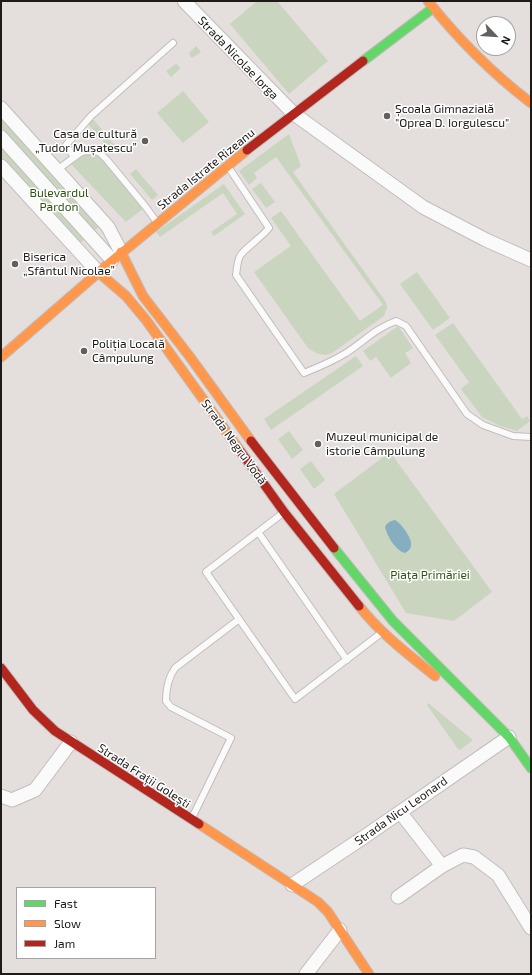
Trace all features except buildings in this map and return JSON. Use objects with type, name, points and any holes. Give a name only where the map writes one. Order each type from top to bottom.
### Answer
[{"type":"street","name":"Strada Nicolae Iorga","points":[[184,1],[294,114],[423,207],[486,240],[531,260]]},
{"type":"street","name":"Strada Istrate Rizeanu","points":[[1,357],[98,272],[157,223],[430,5]]},
{"type":"street","points":[[430,5],[471,51],[495,75],[531,103]]},
{"type":"street","points":[[1,108],[108,227],[117,256]]},
{"type":"street","points":[[1,137],[117,256]]},
{"type":"street","name":"Strada Negru Vodă","points":[[1,166],[98,272],[126,296],[146,320],[284,512],[343,588],[381,633],[477,707]]},
{"type":"street","name":"Strada Negru Vodă","points":[[117,256],[144,296],[261,455],[357,578],[393,621],[477,707],[509,737],[531,768]]},
{"type":"street","name":"Strada Frații Golești","points":[[1,668],[31,708],[44,722],[71,742],[318,902],[328,912],[369,974]]},
{"type":"street","name":"Strada Nicu Leonard","points":[[292,885],[509,737]]},
{"type":"street","points":[[1,796],[12,800],[35,790],[71,742]]},
{"type":"street","points":[[400,812],[442,866]]},
{"type":"street","points":[[398,897],[442,866],[463,855],[474,857],[498,875],[531,928]]},
{"type":"street","points":[[306,974],[340,930]]},
{"type":"lane","points":[[74,157],[66,145],[89,118],[174,43]]},
{"type":"lane","points":[[57,170],[86,150],[99,152],[104,156],[145,206],[157,223]]},
{"type":"lane","points":[[228,166],[269,228],[265,234],[240,255],[236,275],[304,373],[328,364],[383,326],[396,321],[406,326],[467,414],[484,425],[513,436],[531,437]]},
{"type":"lane","points":[[284,512],[206,572],[238,620],[295,699],[381,633]]},
{"type":"lane","points":[[258,532],[347,660]]},
{"type":"lane","points":[[191,821],[231,738],[171,707],[166,701],[166,689],[170,675],[175,668],[238,620]]},
{"type":"green space","points":[[257,1],[277,1],[328,61],[289,94],[230,24]]},
{"type":"green space","points":[[196,46],[201,52],[192,58],[189,53]]},
{"type":"green space","points":[[176,64],[180,69],[171,77],[166,71]]},
{"type":"green space","points":[[183,91],[209,122],[183,143],[157,113]]},
{"type":"green space","name":"Bulevardul Pardon","points":[[1,111],[104,222],[77,246],[1,162]]},
{"type":"green space","points":[[93,119],[118,149],[113,153],[88,124]]},
{"type":"green space","points":[[289,134],[301,166],[293,172],[386,302],[387,308],[384,316],[332,353],[326,355],[317,353],[308,348],[254,272],[291,246],[271,218],[281,211],[360,321],[383,305],[276,157],[254,173],[257,178],[249,185],[239,171]]},
{"type":"green space","points":[[89,153],[98,154],[103,157],[143,209],[126,222],[69,162],[81,155]]},
{"type":"green space","points":[[136,169],[158,195],[152,200],[130,174]]},
{"type":"green space","points":[[261,183],[275,202],[266,208],[252,189]]},
{"type":"green space","points":[[224,184],[245,214],[214,236],[211,232],[237,214],[223,193],[160,237],[156,232]]},
{"type":"green space","points":[[417,272],[450,318],[433,330],[400,284]]},
{"type":"green space","points":[[453,323],[522,419],[527,416],[530,421],[517,431],[500,426],[482,417],[461,389],[469,382],[435,335]]},
{"type":"green space","points":[[398,326],[413,348],[405,353],[411,363],[391,378],[376,357],[370,361],[363,351]]},
{"type":"green space","points":[[356,356],[363,366],[271,430],[264,419]]},
{"type":"green space","points":[[289,431],[303,450],[292,459],[278,439]]},
{"type":"green space","name":"Piaţa Primăriei","points":[[390,452],[492,592],[454,621],[406,613],[334,494]]},
{"type":"green space","points":[[311,461],[325,480],[314,489],[300,469]]},
{"type":"green space","points":[[428,703],[473,740],[460,750],[458,749],[427,705]]},
{"type":"water","points":[[395,520],[403,528],[410,539],[411,547],[405,553],[395,546],[386,531],[385,527],[387,524]]},
{"type":"traffic: fast","points":[[363,61],[433,8]]},
{"type":"traffic: fast","points":[[334,548],[393,621],[509,737],[531,768]]},
{"type":"traffic: slow","points":[[428,1],[451,29],[476,55],[531,103]]},
{"type":"traffic: slow","points":[[1,357],[107,265],[247,150]]},
{"type":"traffic: slow","points":[[121,252],[143,296],[190,357],[251,441]]},
{"type":"traffic: slow","points":[[98,272],[126,296],[146,320],[241,452]]},
{"type":"traffic: slow","points":[[359,606],[376,626],[435,676]]},
{"type":"traffic: slow","points":[[199,824],[318,902],[328,912],[369,974]]},
{"type":"traffic: jam","points":[[247,150],[363,61]]},
{"type":"traffic: jam","points":[[251,441],[334,548]]},
{"type":"traffic: jam","points":[[241,452],[284,512],[359,606]]},
{"type":"traffic: jam","points":[[1,668],[33,710],[55,731],[199,824]]},
{"type":"place","name":"Școala Gimnazială \"Oprea D. Iorgulescu\"","points":[[387,116]]},
{"type":"place","name":"Casa de cultură „Tudor Mușatescu”","points":[[145,141]]},
{"type":"place","name":"Biserica „Sfântul Nicolae”","points":[[15,264]]},
{"type":"place","name":"Poliția Locală Câmpulung","points":[[84,351]]},
{"type":"place","name":"Muzeul municipal de istorie Câmpulung","points":[[318,444]]}]
